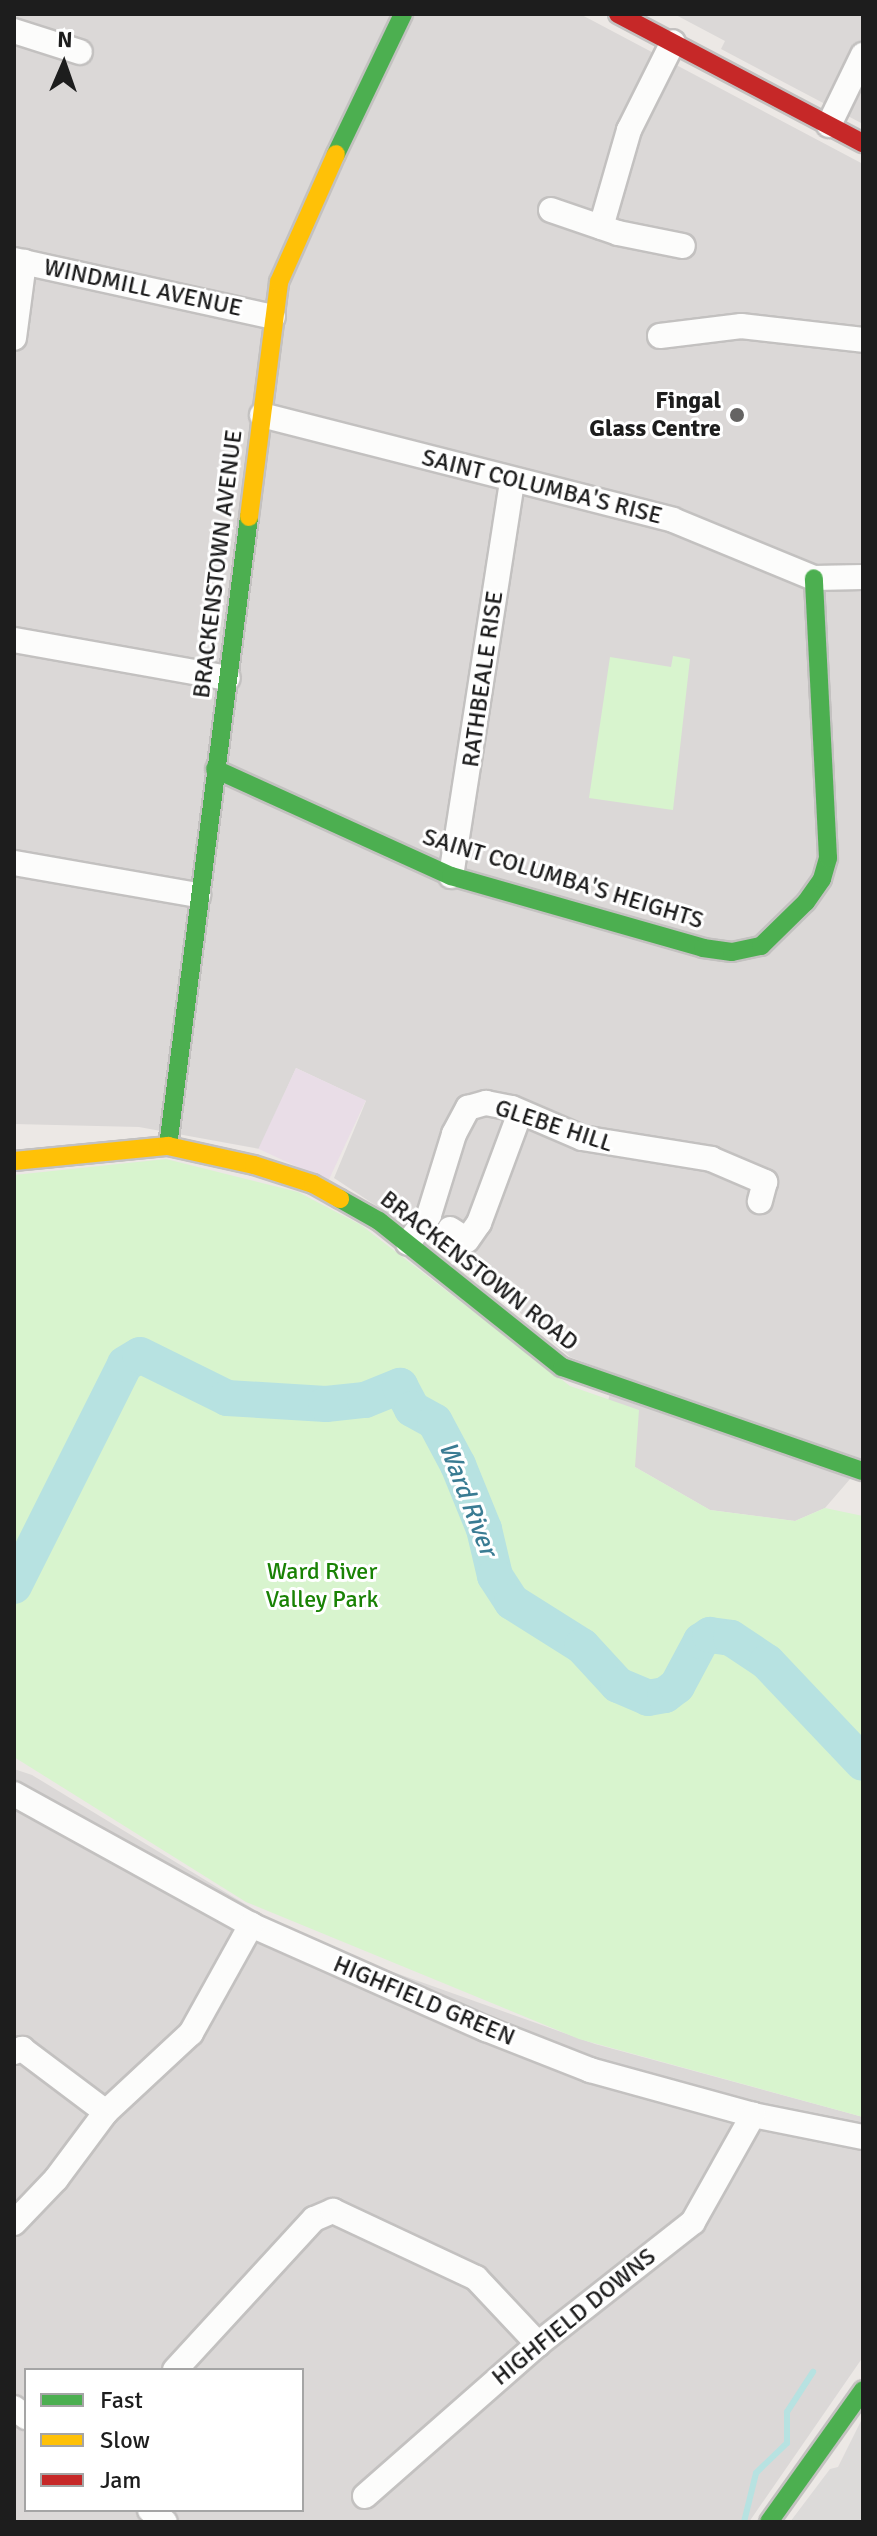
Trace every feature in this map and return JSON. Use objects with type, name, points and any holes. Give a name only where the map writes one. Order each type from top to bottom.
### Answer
[{"type":"street","name":"BRACKENSTOWN AVENUE","points":[[168,1146],[273,317],[292,244],[403,14]]},
{"type":"street","points":[[618,14],[863,143]]},
{"type":"street","points":[[14,31],[80,52]]},
{"type":"street","points":[[601,227],[629,130],[673,42]]},
{"type":"street","points":[[829,125],[863,55]]},
{"type":"street","points":[[551,210],[601,227],[683,246]]},
{"type":"street","name":"WINDMILL AVENUE","points":[[19,261],[273,317]]},
{"type":"street","points":[[14,338],[19,261]]},
{"type":"street","points":[[660,336],[741,326],[863,340]]},
{"type":"street","name":"SAINT COLUMBA'S RISE","points":[[262,415],[512,481],[585,494],[673,520],[814,578],[863,577]]},
{"type":"street","name":"RATHBEALE RISE","points":[[451,876],[512,481]]},
{"type":"street","name":"SAINT COLUMBA'S HEIGHTS","points":[[215,769],[451,876],[703,948],[732,952],[761,946],[784,929],[822,879],[828,858],[814,578]]},
{"type":"street","points":[[14,640],[228,678]]},
{"type":"street","points":[[14,863],[198,895]]},
{"type":"street","name":"GLEBE HILL","points":[[408,1243],[429,1215],[454,1134],[468,1108],[486,1103],[596,1141],[711,1159],[765,1182],[760,1201]]},
{"type":"street","points":[[450,1229],[467,1240],[479,1223],[520,1113]]},
{"type":"street","name":"BRACKENSTOWN ROAD","points":[[14,1161],[168,1146],[254,1165],[313,1184],[408,1243],[505,1327],[562,1367],[862,1466]]},
{"type":"street","name":"HIGHFIELD GREEN","points":[[14,1794],[251,1925],[590,2070],[753,2115],[863,2137]]},
{"type":"street","points":[[14,2223],[56,2179],[106,2112],[191,2033],[251,1925]]},
{"type":"street","points":[[14,2052],[22,2049],[106,2112]]},
{"type":"street","name":"HIGHFIELD DOWNS","points":[[365,2496],[538,2344],[693,2222],[753,2115]]},
{"type":"street","points":[[177,2368],[314,2219],[333,2211],[476,2278],[538,2344]]},
{"type":"street","points":[[769,2522],[863,2390]]},
{"type":"shaded area","points":[[14,14],[580,14],[863,164],[863,1464],[825,1508],[795,1521],[710,1510],[635,1467],[608,1401],[615,1374],[570,1357],[466,1265],[334,1178],[366,1101],[296,1068],[260,1149],[139,1127],[14,1124]]},
{"type":"shaded area","points":[[674,14],[863,14],[863,124],[721,49],[725,41]]},
{"type":"shaded area","points":[[296,1068],[366,1101],[328,1181],[258,1149]]},
{"type":"shaded area","points":[[14,1769],[32,1775],[276,1923],[379,1967],[595,2044],[863,2117],[863,2357],[749,2522],[14,2522]]},
{"type":"shaded area","points":[[863,2417],[863,2522],[790,2522],[830,2469],[838,2467]]},
{"type":"green space","points":[[673,656],[690,659],[673,810],[589,798],[610,657],[671,667]]},
{"type":"green space","name":"Ward River Valley Park","points":[[166,1159],[298,1192],[361,1225],[570,1386],[639,1410],[635,1467],[710,1510],[795,1521],[825,1508],[863,1516],[863,2117],[579,2039],[246,1902],[14,1757],[14,1175]]},
{"type":"waterway","name":"Ward River","points":[[14,1586],[125,1364],[140,1355],[227,1398],[326,1404],[365,1400],[400,1386],[412,1409],[435,1422],[458,1465],[484,1529],[495,1576],[512,1602],[582,1646],[618,1685],[648,1698],[665,1695],[677,1686],[701,1641],[710,1635],[731,1638],[767,1662],[863,1763]]},
{"type":"waterway","points":[[744,2522],[756,2473],[787,2443],[787,2412],[813,2372]]},
{"type":"traffic: fast","points":[[336,154],[403,14]]},
{"type":"traffic: fast","points":[[168,1146],[249,517]]},
{"type":"traffic: fast","points":[[215,769],[451,876],[703,948],[732,952],[761,946],[806,902],[822,879],[828,858],[814,578]]},
{"type":"traffic: fast","points":[[340,1199],[379,1221],[562,1367],[863,1471]]},
{"type":"traffic: fast","points":[[769,2522],[863,2390]]},
{"type":"traffic: slow","points":[[249,517],[279,282],[336,154]]},
{"type":"traffic: slow","points":[[14,1161],[168,1146],[254,1165],[313,1184],[340,1199]]},
{"type":"traffic: jam","points":[[618,14],[863,143]]},
{"type":"place","name":"Fingal Glass Centre","points":[[737,415]]}]
